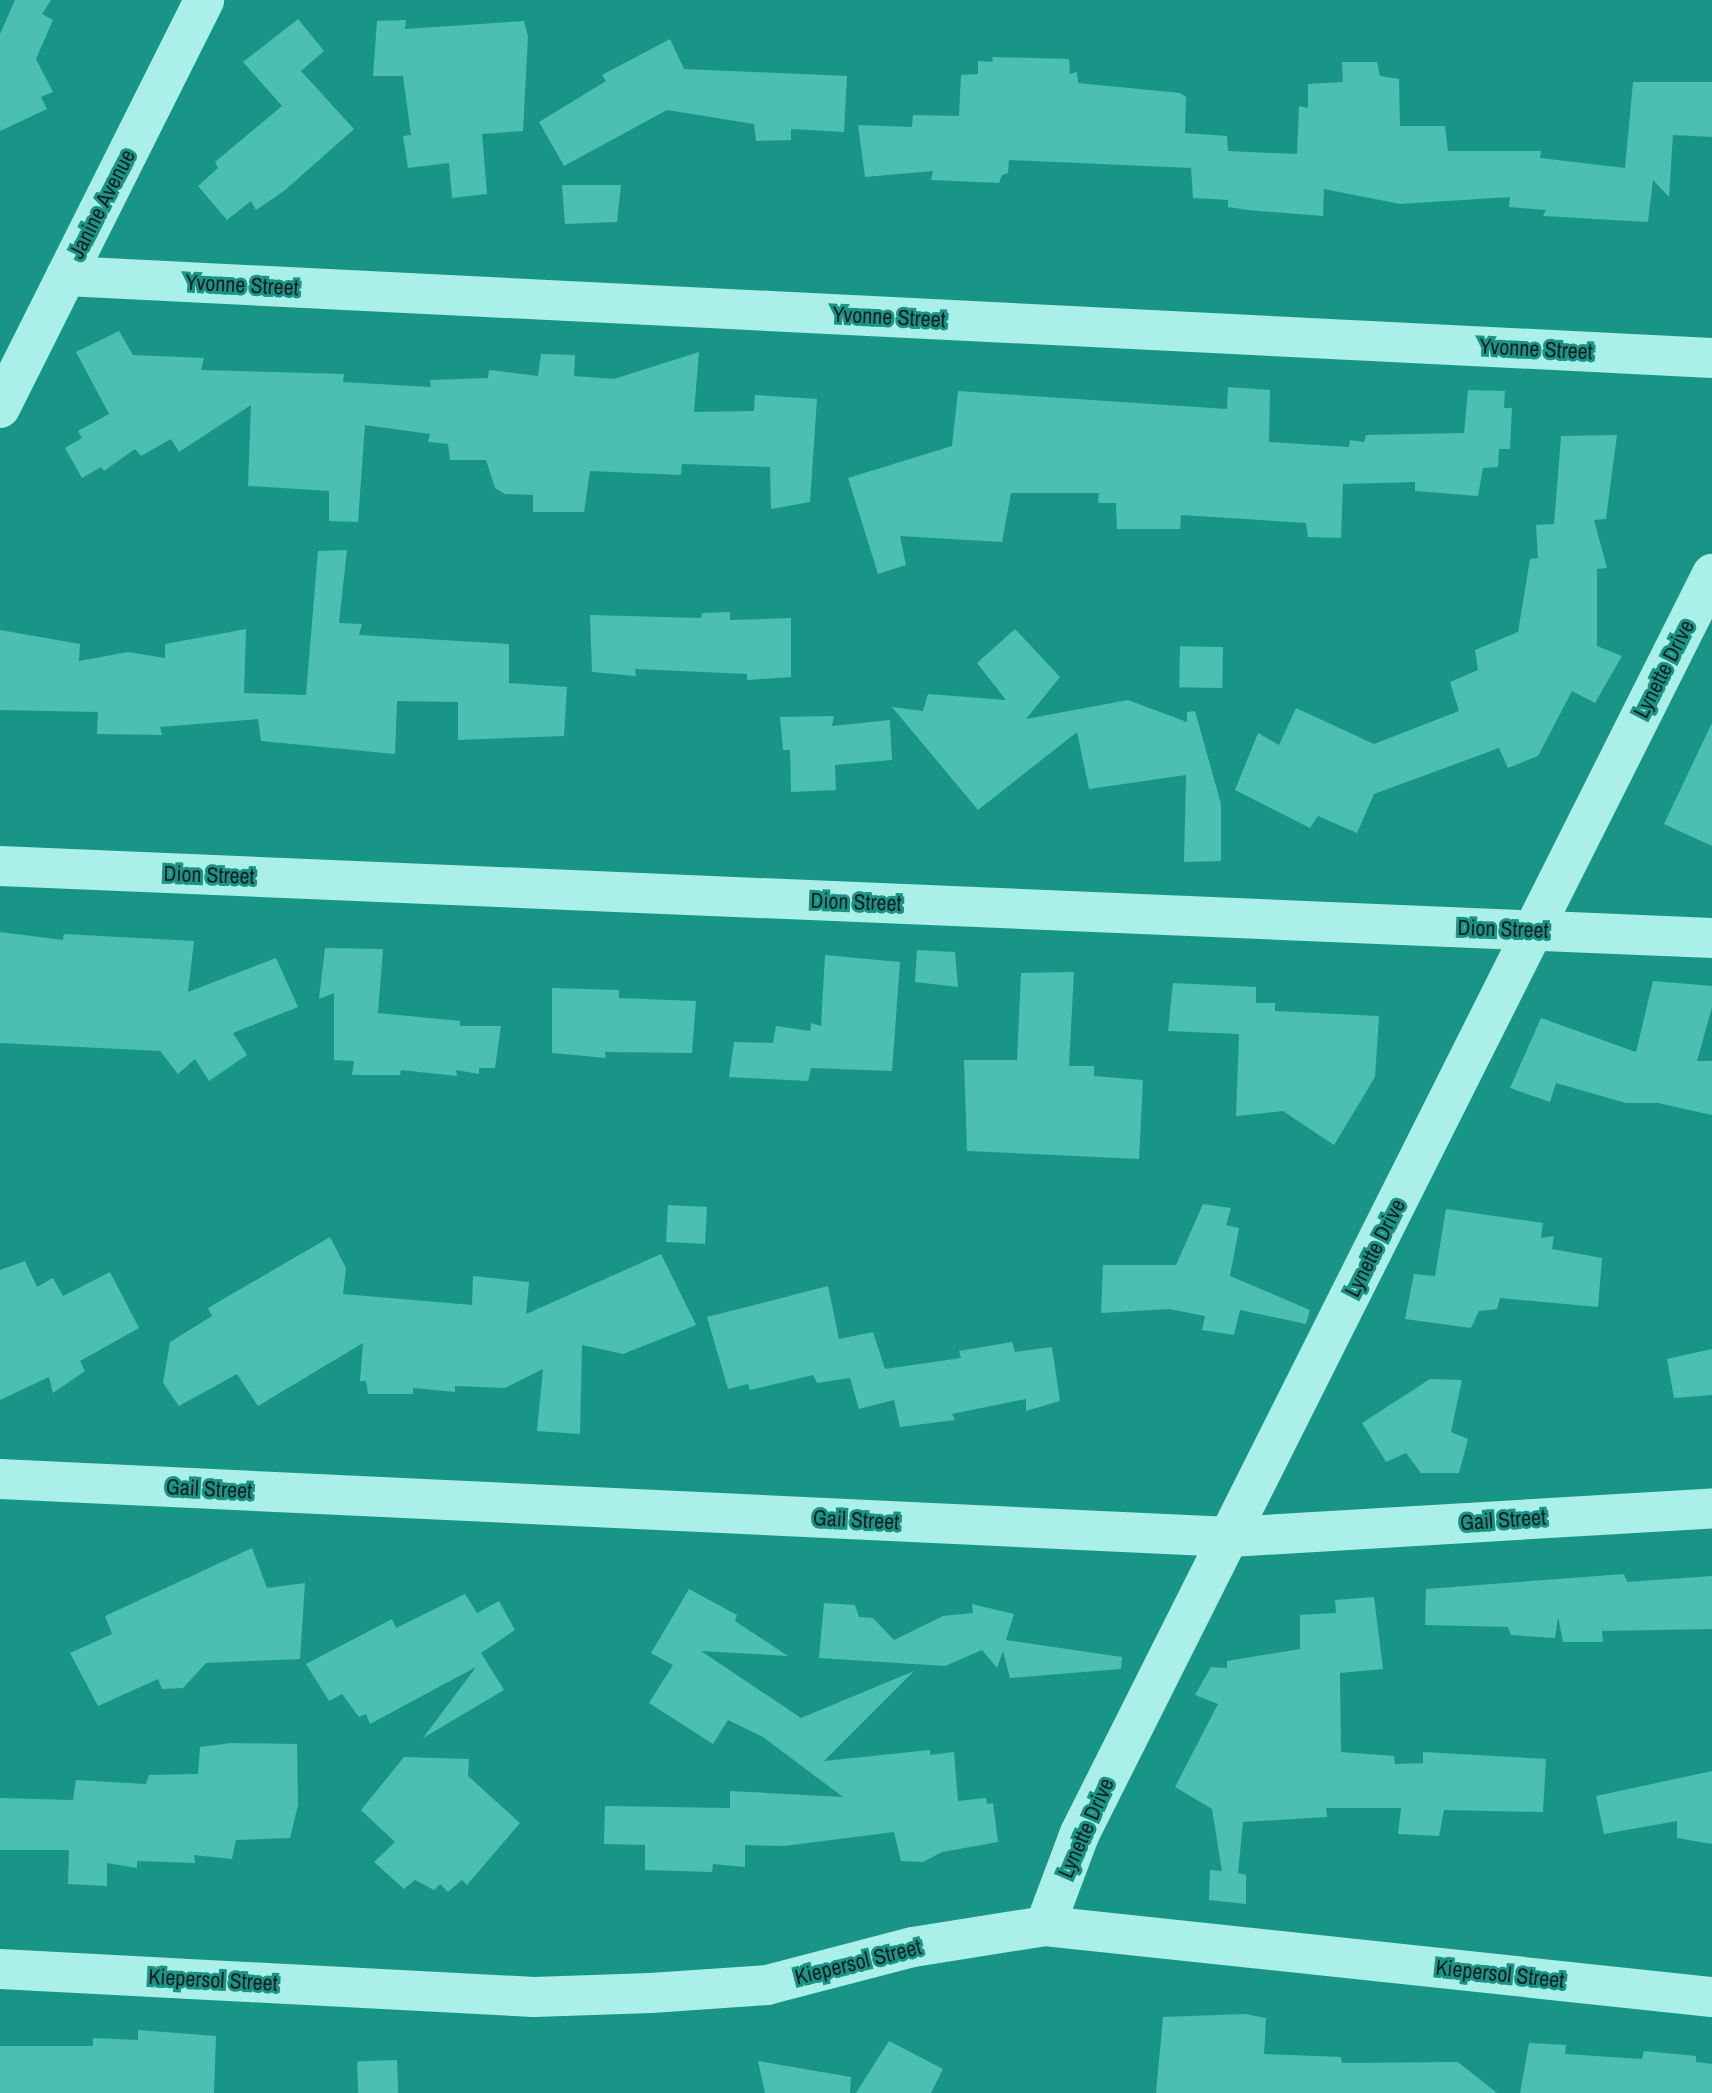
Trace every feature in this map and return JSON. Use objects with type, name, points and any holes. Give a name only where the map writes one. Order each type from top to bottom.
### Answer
[{"type":"street","name":"Janine Avenue","points":[[0,408],[204,0]]},
{"type":"street","name":"Yvonne Street","points":[[66,276],[1712,358]]},
{"type":"street","name":"Lynette Drive","points":[[1045,1926],[1080,1833],[1712,574]]},
{"type":"street","name":"Dion Street","points":[[0,866],[1712,938]]},
{"type":"street","name":"Gail Street","points":[[0,1479],[1230,1537],[1712,1508]]},
{"type":"street","name":"Kiepersol Street","points":[[0,1969],[534,1997],[651,1993],[767,1985],[913,1947],[1045,1926],[1712,1997]]},
{"type":"building","points":[[15,0],[51,0],[42,14],[53,20],[36,59],[53,92],[41,97],[47,109],[0,131],[0,34]]},
{"type":"building","points":[[298,19],[324,51],[301,71],[354,129],[284,191],[256,210],[251,201],[227,220],[198,186],[218,168],[215,162],[282,106],[243,62]]},
{"type":"building","points":[[406,20],[405,29],[524,21],[528,37],[523,131],[482,134],[487,194],[452,198],[449,163],[408,168],[403,136],[411,135],[403,76],[373,76],[377,21]]},
{"type":"building","points":[[670,39],[684,69],[847,76],[844,132],[791,129],[791,140],[756,141],[754,124],[667,110],[564,166],[539,122],[606,81],[602,75]]},
{"type":"building","points":[[992,57],[1069,59],[1070,74],[1077,72],[1078,83],[1180,93],[1186,97],[1185,133],[1227,136],[1228,151],[1297,154],[1299,106],[1308,108],[1308,84],[1343,82],[1342,62],[1377,62],[1380,76],[1399,79],[1400,126],[1445,126],[1448,151],[1541,151],[1540,158],[1625,168],[1633,82],[1712,82],[1712,137],[1673,135],[1669,197],[1653,180],[1648,222],[1543,216],[1546,210],[1509,207],[1510,197],[1400,204],[1324,189],[1323,216],[1248,210],[1228,207],[1228,200],[1193,198],[1191,168],[1009,160],[1008,173],[1002,175],[999,183],[931,180],[933,171],[865,177],[858,125],[912,127],[913,115],[959,116],[961,75],[978,74],[978,61],[993,62]]},
{"type":"building","points":[[562,185],[621,185],[617,222],[565,224]]},
{"type":"building","points":[[119,331],[133,355],[204,358],[201,370],[344,374],[343,382],[431,387],[430,380],[488,378],[489,370],[538,376],[541,354],[575,355],[574,376],[614,379],[699,352],[694,412],[754,411],[755,395],[817,399],[810,502],[771,509],[770,467],[682,464],[681,475],[590,471],[584,512],[533,512],[533,495],[505,494],[495,488],[486,460],[450,460],[448,444],[428,442],[430,434],[365,425],[358,522],[329,521],[329,491],[248,486],[251,405],[179,452],[171,439],[141,456],[135,449],[104,471],[101,467],[82,478],[65,448],[82,438],[78,431],[109,414],[76,352]]},
{"type":"building","points":[[1228,387],[1270,390],[1269,442],[1349,447],[1350,440],[1364,442],[1366,435],[1464,433],[1468,390],[1505,391],[1504,408],[1512,408],[1510,449],[1499,449],[1498,467],[1483,468],[1478,496],[1415,491],[1415,482],[1343,484],[1341,538],[1308,537],[1306,523],[1181,515],[1180,529],[1117,529],[1116,503],[1098,503],[1099,493],[1011,493],[1002,542],[900,536],[906,565],[878,574],[848,478],[952,446],[958,391],[1227,409]]},
{"type":"building","points":[[1617,435],[1606,519],[1594,520],[1607,568],[1597,569],[1597,646],[1622,656],[1595,703],[1572,691],[1538,756],[1508,768],[1499,748],[1374,794],[1357,833],[1318,816],[1310,828],[1235,790],[1258,733],[1279,745],[1296,708],[1374,744],[1459,711],[1450,682],[1478,670],[1475,650],[1518,632],[1530,559],[1538,558],[1536,525],[1554,524],[1561,436]]},
{"type":"building","points":[[347,550],[339,623],[362,624],[359,635],[509,644],[509,683],[567,687],[564,736],[458,740],[458,702],[397,701],[395,754],[261,741],[258,719],[160,727],[162,735],[97,734],[98,712],[0,710],[0,630],[80,644],[79,661],[128,652],[165,658],[165,644],[246,629],[244,693],[306,695],[318,551]]},
{"type":"building","points":[[730,612],[730,620],[791,618],[791,677],[747,680],[747,674],[635,669],[636,676],[592,672],[590,615],[701,618],[702,613]]},
{"type":"building","points":[[1015,629],[1060,677],[1026,719],[1128,700],[1187,722],[1187,712],[1195,711],[1221,804],[1221,861],[1184,862],[1186,775],[1089,789],[1077,732],[978,810],[892,707],[923,711],[928,694],[1006,700],[977,663]]},
{"type":"building","points":[[1180,646],[1223,647],[1222,688],[1179,687]]},
{"type":"building","points":[[834,716],[832,726],[890,720],[892,760],[835,765],[836,790],[791,792],[790,750],[783,750],[780,717]]},
{"type":"building","points":[[1712,723],[1712,846],[1664,824]]},
{"type":"building","points":[[0,932],[63,940],[64,934],[194,941],[188,992],[276,958],[298,1007],[233,1033],[247,1055],[209,1081],[195,1059],[178,1074],[160,1051],[0,1043]]},
{"type":"building","points":[[325,948],[383,949],[378,1013],[460,1021],[460,1026],[501,1026],[495,1068],[479,1068],[479,1074],[456,1070],[457,1076],[401,1070],[400,1075],[352,1075],[354,1061],[334,1060],[334,993],[319,999]]},
{"type":"building","points":[[917,950],[955,952],[958,987],[915,982]]},
{"type":"building","points":[[825,955],[900,962],[892,1071],[811,1068],[808,1081],[729,1077],[734,1042],[773,1043],[776,1026],[810,1031],[811,1023],[821,1026]]},
{"type":"building","points":[[1074,972],[1069,1066],[1094,1066],[1094,1076],[1143,1080],[1139,1159],[967,1151],[964,1060],[1017,1060],[1021,973]]},
{"type":"building","points":[[1653,981],[1712,986],[1712,1007],[1697,1061],[1712,1061],[1712,1115],[1658,1103],[1626,1103],[1556,1083],[1550,1102],[1510,1088],[1541,1018],[1636,1052]]},
{"type":"building","points":[[1173,983],[1256,987],[1256,1003],[1275,1003],[1275,1011],[1379,1016],[1375,1077],[1334,1145],[1283,1111],[1236,1116],[1239,1034],[1168,1031]]},
{"type":"building","points":[[552,988],[619,990],[619,998],[696,1001],[692,1053],[605,1052],[606,1058],[552,1053]]},
{"type":"building","points":[[1203,1204],[1231,1208],[1226,1225],[1239,1228],[1230,1276],[1310,1310],[1306,1324],[1240,1310],[1234,1335],[1202,1330],[1205,1316],[1169,1309],[1101,1313],[1103,1265],[1176,1265]]},
{"type":"building","points":[[668,1205],[707,1207],[705,1244],[666,1242]]},
{"type":"building","points":[[1446,1209],[1543,1223],[1541,1238],[1554,1236],[1552,1249],[1602,1258],[1598,1307],[1500,1298],[1497,1309],[1479,1311],[1471,1328],[1405,1319],[1414,1274],[1435,1276]]},
{"type":"building","points":[[330,1237],[346,1268],[343,1294],[472,1305],[473,1276],[529,1282],[526,1314],[661,1254],[696,1325],[623,1354],[582,1345],[580,1434],[537,1431],[543,1369],[505,1388],[455,1386],[455,1392],[413,1388],[413,1394],[368,1394],[366,1381],[360,1381],[363,1343],[258,1406],[237,1374],[179,1406],[163,1383],[170,1342],[212,1316],[208,1308]]},
{"type":"building","points":[[25,1261],[37,1287],[53,1278],[63,1296],[110,1272],[139,1328],[80,1361],[85,1371],[53,1393],[49,1377],[0,1400],[0,1270]]},
{"type":"building","points":[[828,1286],[839,1339],[873,1332],[885,1369],[961,1358],[959,1351],[1012,1342],[1015,1352],[1052,1347],[1060,1401],[1026,1411],[1026,1399],[952,1414],[955,1420],[900,1427],[894,1400],[859,1409],[850,1378],[817,1383],[813,1375],[750,1390],[748,1384],[728,1389],[707,1317]]},
{"type":"building","points":[[1712,1349],[1712,1395],[1674,1398],[1667,1359]]},
{"type":"building","points":[[1430,1379],[1462,1380],[1451,1432],[1468,1439],[1459,1473],[1421,1473],[1406,1453],[1386,1462],[1362,1423]]},
{"type":"building","points":[[252,1548],[267,1588],[305,1583],[300,1659],[206,1663],[183,1688],[162,1689],[158,1679],[98,1706],[70,1653],[112,1634],[105,1616]]},
{"type":"building","points":[[1624,1574],[1627,1582],[1712,1576],[1712,1629],[1602,1631],[1603,1642],[1563,1642],[1558,1617],[1555,1638],[1511,1635],[1508,1627],[1425,1625],[1426,1589]]},
{"type":"building","points":[[689,1589],[737,1615],[735,1621],[788,1656],[701,1651],[801,1718],[914,1671],[824,1761],[930,1750],[930,1755],[954,1752],[958,1801],[986,1798],[987,1804],[993,1803],[998,1842],[942,1852],[923,1862],[901,1861],[894,1832],[784,1846],[745,1845],[745,1867],[713,1864],[712,1872],[645,1870],[645,1845],[604,1844],[605,1806],[730,1808],[730,1791],[843,1797],[763,1737],[728,1720],[713,1744],[649,1703],[673,1665],[651,1653]]},
{"type":"building","points":[[465,1594],[477,1613],[499,1601],[515,1630],[481,1653],[504,1690],[423,1738],[476,1667],[370,1724],[366,1714],[359,1717],[342,1694],[329,1701],[306,1664],[392,1619],[396,1628]]},
{"type":"building","points":[[1374,1597],[1383,1669],[1340,1673],[1341,1752],[1394,1756],[1395,1764],[1423,1763],[1423,1752],[1546,1759],[1543,1812],[1444,1810],[1439,1836],[1398,1834],[1401,1808],[1326,1808],[1327,1817],[1243,1822],[1238,1873],[1246,1875],[1246,1904],[1209,1900],[1210,1870],[1222,1871],[1212,1809],[1175,1787],[1218,1704],[1195,1695],[1211,1667],[1227,1668],[1227,1661],[1300,1649],[1300,1615],[1336,1613],[1335,1600]]},
{"type":"building","points":[[824,1603],[855,1605],[859,1617],[873,1618],[894,1640],[943,1616],[973,1613],[972,1604],[1014,1614],[1006,1640],[1122,1657],[1121,1669],[1010,1678],[1003,1651],[997,1668],[982,1650],[945,1666],[819,1658]]},
{"type":"building","points":[[231,1743],[297,1744],[298,1805],[290,1838],[236,1840],[232,1859],[194,1855],[195,1863],[137,1861],[137,1868],[107,1863],[107,1886],[68,1884],[69,1850],[0,1850],[0,1798],[73,1800],[76,1780],[146,1784],[149,1775],[198,1774],[200,1747]]},
{"type":"building","points":[[404,1757],[469,1759],[468,1776],[520,1823],[467,1885],[462,1880],[448,1892],[440,1884],[434,1890],[415,1880],[404,1889],[374,1862],[395,1842],[361,1810]]},
{"type":"building","points":[[1712,1771],[1712,1844],[1677,1838],[1677,1821],[1604,1834],[1596,1796]]},
{"type":"building","points":[[1245,2014],[1266,2018],[1264,2054],[1341,2057],[1342,2063],[1458,2062],[1497,2093],[1156,2093],[1163,2017]]},
{"type":"building","points":[[138,2030],[216,2036],[214,2093],[0,2093],[0,2046],[93,2046],[93,2038],[138,2040]]},
{"type":"building","points":[[889,2041],[943,2069],[931,2093],[856,2093]]},
{"type":"building","points":[[1529,2043],[1566,2045],[1565,2054],[1642,2059],[1644,2051],[1696,2056],[1696,2062],[1712,2064],[1712,2093],[1520,2093]]},
{"type":"building","points":[[397,2060],[398,2093],[358,2093],[357,2061]]},
{"type":"building","points":[[758,2061],[851,2077],[850,2093],[765,2093]]}]
